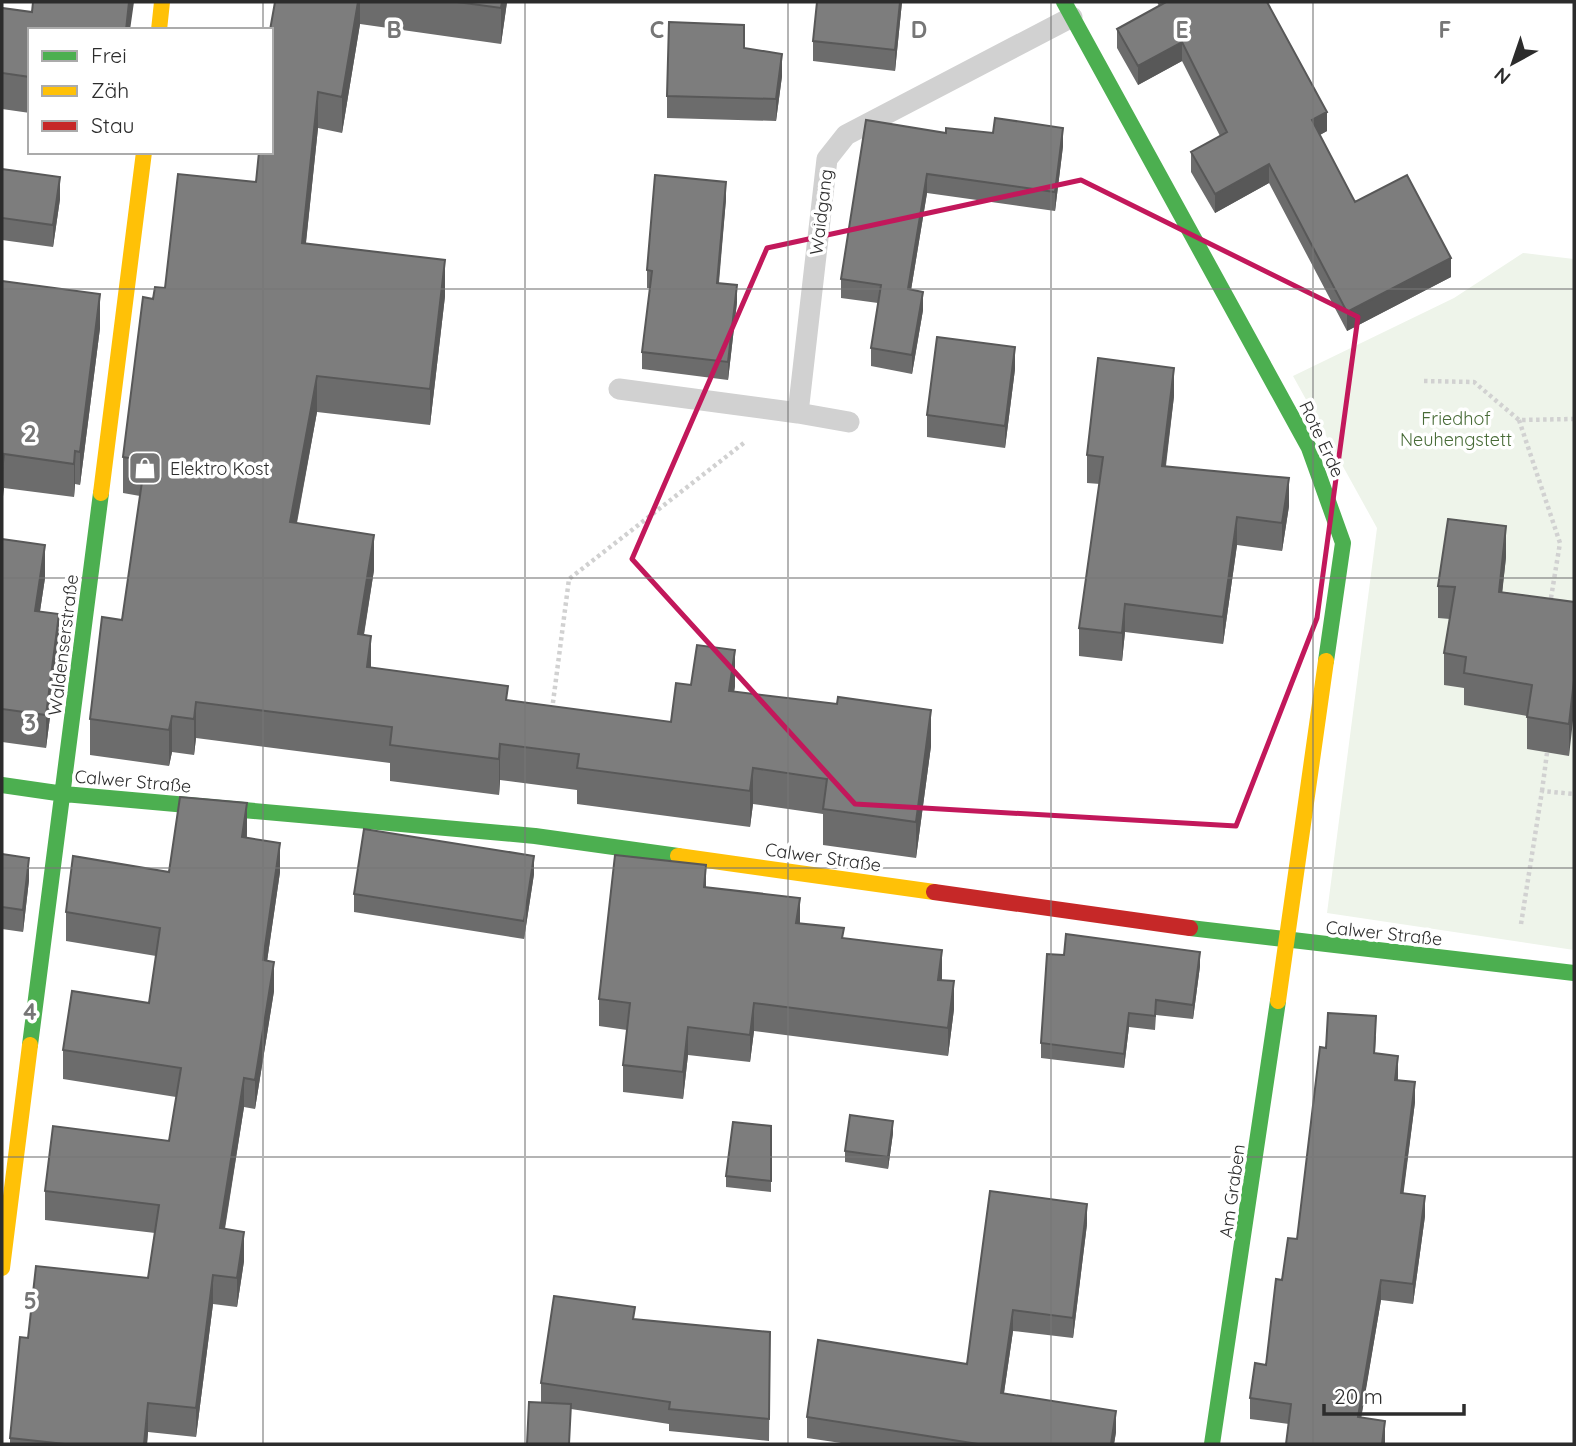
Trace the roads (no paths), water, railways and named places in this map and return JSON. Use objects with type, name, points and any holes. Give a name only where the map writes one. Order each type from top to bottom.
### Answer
[{"type":"street","points":[[159,28],[162,2]]},
{"type":"street","name":"Rote Erde","points":[[1068,10],[1309,448],[1343,543],[1288,942]]},
{"type":"street","name":"Waldenserstraße","points":[[2,1268],[144,154]]},
{"type":"street","name":"Calwer Straße","points":[[2,785],[64,794],[535,836],[1288,942],[1574,973]]},
{"type":"street","name":"Am Graben","points":[[1212,1444],[1216,1433],[1288,942]]},
{"type":"lane","name":"Waidgang","points":[[798,414],[827,159],[846,135],[1068,10]]},
{"type":"lane","points":[[619,389],[849,422]]},
{"type":"place","name":"Elektro Kost","points":[[145,468]]},
{"type":"park label","name":"Friedhof Neuhengstett","points":[[1456,428]]}]
